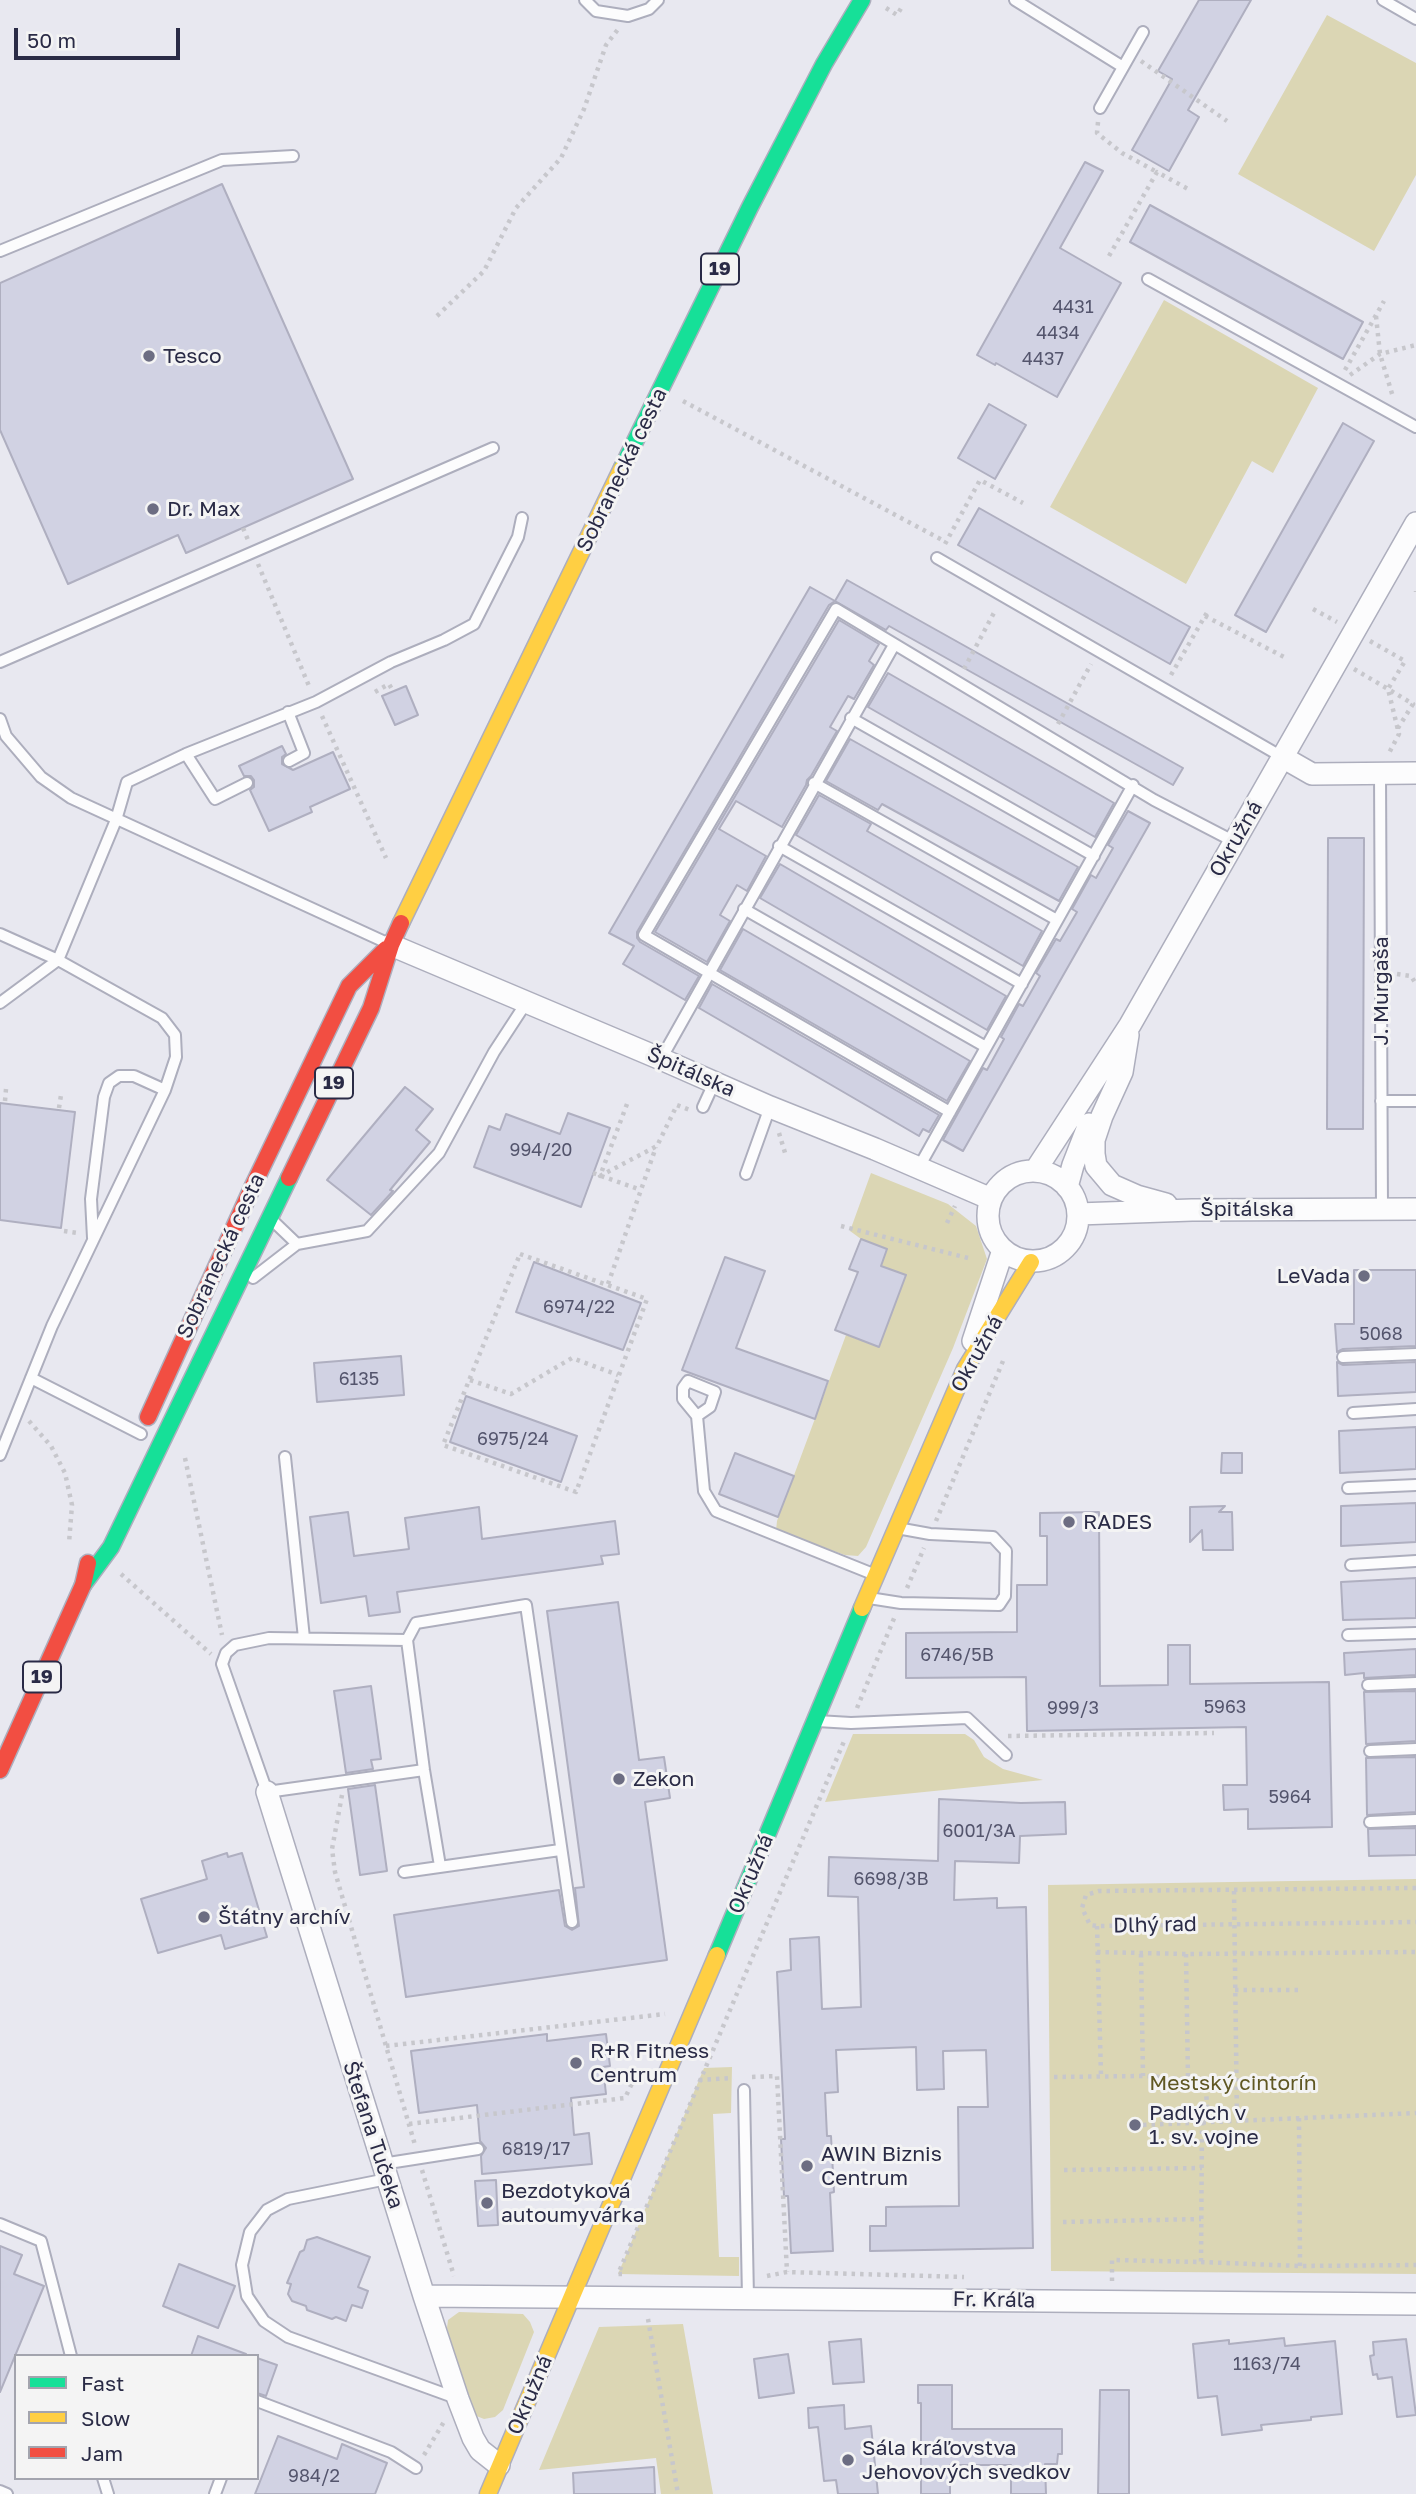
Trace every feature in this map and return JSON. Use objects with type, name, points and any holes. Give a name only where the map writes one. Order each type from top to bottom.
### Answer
[{"type":"main road","name":"Sobranecká cesta","points":[[138,1440],[260,1203],[371,1008],[391,945],[661,389],[824,64],[863,0]]},
{"type":"main road","name":"Sobranecká cesta","points":[[83,1585],[111,1547],[234,1292],[260,1203],[349,986],[391,945]]},
{"type":"main road","name":"Okružná","points":[[488,2494],[866,1597],[965,1369],[1031,1262]]},
{"type":"main road","name":"Sobranecká cesta","points":[[0,1770],[83,1585],[93,1546]]},
{"type":"street","name":"Okružná","points":[[1034,1171],[1130,1025],[1416,523]]},
{"type":"street","points":[[1284,758],[1312,774],[1416,774]]},
{"type":"street","name":"Špitálska","points":[[391,945],[991,1199]]},
{"type":"street","points":[[1066,1186],[1130,1025]]},
{"type":"street","points":[[1130,1025],[1122,1072],[1094,1140],[1096,1166],[1105,1179],[1122,1190],[1155,1202],[1192,1210]]},
{"type":"street","points":[[1034,1171],[1047,1174],[1066,1186],[1073,1195],[1078,1214],[1071,1240],[1063,1250],[1052,1257],[1031,1262],[1014,1258],[1003,1250],[994,1239],[988,1212],[991,1199],[999,1187],[1009,1178],[1034,1171]]},
{"type":"street","name":"Špitálska","points":[[1078,1214],[1192,1210],[1416,1209]]},
{"type":"street","points":[[965,1369],[1003,1250]]},
{"type":"street","name":"Štefana Tučeka","points":[[267,1792],[458,2399],[480,2450],[499,2465]]},
{"type":"street","name":"Fr. Kráľa","points":[[424,2296],[1416,2304]]},
{"type":"lane","points":[[585,0],[596,11],[628,16],[649,9],[658,0]]},
{"type":"lane","points":[[1015,0],[1123,67]]},
{"type":"lane","points":[[1383,0],[1416,19]]},
{"type":"lane","points":[[1100,108],[1143,32]]},
{"type":"lane","points":[[0,251],[222,160],[293,156]]},
{"type":"lane","points":[[1148,279],[1416,427]]},
{"type":"lane","points":[[0,662],[493,448]]},
{"type":"lane","points":[[0,1003],[58,960],[116,820],[127,782],[187,754],[326,697],[391,662],[474,624],[518,537],[522,517]]},
{"type":"lane","points":[[937,558],[1284,758]]},
{"type":"lane","points":[[950,1112],[645,935],[836,610],[1133,785],[1154,800],[1235,842]]},
{"type":"lane","points":[[661,1059],[894,645]]},
{"type":"lane","points":[[288,712],[304,753],[289,761]]},
{"type":"lane","points":[[851,718],[1094,856]]},
{"type":"lane","points":[[0,719],[6,736],[41,777],[71,798],[391,945]]},
{"type":"lane","points":[[187,754],[215,799],[247,783]]},
{"type":"lane","name":"J. Murgaša","points":[[1380,773],[1382,1209]]},
{"type":"lane","points":[[814,783],[1057,920]]},
{"type":"lane","points":[[919,1167],[1133,785]]},
{"type":"lane","points":[[779,846],[1022,984]]},
{"type":"lane","points":[[744,909],[986,1047]]},
{"type":"lane","points":[[0,934],[58,960],[163,1018],[175,1035],[176,1057],[164,1090],[52,1326],[0,1455]]},
{"type":"lane","points":[[234,1292],[298,1244],[367,1231],[439,1153],[494,1052],[526,1003]]},
{"type":"lane","points":[[93,1240],[91,1199],[104,1097],[109,1083],[119,1076],[134,1076],[164,1090]]},
{"type":"lane","points":[[702,1110],[714,1083]]},
{"type":"lane","points":[[1381,1101],[1416,1101]]},
{"type":"lane","points":[[746,1174],[770,1107]]},
{"type":"lane","points":[[260,1203],[298,1244]]},
{"type":"lane","points":[[1343,1357],[1416,1354]]},
{"type":"lane","points":[[31,1378],[138,1440]]},
{"type":"lane","points":[[1353,1413],[1416,1409]]},
{"type":"lane","points":[[697,1416],[704,1492],[716,1511],[876,1575]]},
{"type":"lane","points":[[285,1457],[304,1639]]},
{"type":"lane","points":[[1348,1488],[1416,1485]]},
{"type":"lane","points":[[866,1597],[901,1602],[999,1605],[1006,1596],[1006,1551],[993,1537],[930,1535],[896,1528]]},
{"type":"lane","points":[[1350,1564],[1416,1561]]},
{"type":"lane","points":[[440,1866],[407,1640],[416,1623],[526,1605],[572,1922]]},
{"type":"lane","points":[[1348,1635],[1416,1633]]},
{"type":"lane","points":[[407,1640],[269,1638],[235,1645],[226,1653],[222,1664],[267,1792],[424,1770]]},
{"type":"lane","points":[[1368,1685],[1416,1683]]},
{"type":"lane","points":[[815,1721],[851,1723],[967,1718],[1006,1755]]},
{"type":"lane","points":[[1370,1751],[1416,1749]]},
{"type":"lane","points":[[1370,1822],[1416,1821]]},
{"type":"lane","points":[[404,1872],[560,1850]]},
{"type":"lane","points":[[744,2090],[748,2298]]},
{"type":"lane","points":[[458,2399],[288,2337],[264,2322],[247,2296],[242,2265],[250,2232],[267,2210],[288,2199],[385,2171],[419,2158],[478,2148]]},
{"type":"lane","points":[[0,2224],[41,2241],[70,2354]]},
{"type":"lane","points":[[259,2402],[391,2452],[416,2468]]},
{"type":"lane","points":[[0,2491],[7,2494]]},
{"type":"path","points":[[437,316],[484,271],[516,208],[561,158],[584,109],[606,45],[628,16]]},
{"type":"path","points":[[1131,54],[1227,121]]},
{"type":"path","points":[[1100,108],[1097,133],[1122,153],[1188,189]]},
{"type":"path","points":[[1109,256],[1157,172]]},
{"type":"path","points":[[1337,383],[1384,301]]},
{"type":"path","points":[[1377,316],[1380,354],[1398,417]]},
{"type":"path","points":[[1337,383],[1380,354],[1416,345]]},
{"type":"path","points":[[661,389],[946,542]]},
{"type":"path","points":[[937,558],[980,480],[1023,503]]},
{"type":"path","points":[[243,528],[249,542]]},
{"type":"path","points":[[256,560],[309,685]]},
{"type":"path","points":[[956,682],[1003,597]]},
{"type":"path","points":[[1163,689],[1209,609]]},
{"type":"path","points":[[1313,610],[1340,624]]},
{"type":"path","points":[[1205,616],[1286,658]]},
{"type":"path","points":[[1370,640],[1405,660],[1388,689],[1399,734],[1380,773]]},
{"type":"path","points":[[1051,737],[1098,651]]},
{"type":"path","points":[[1338,660],[1413,704],[1398,728]]},
{"type":"path","points":[[365,697],[390,684],[393,691]]},
{"type":"path","points":[[320,712],[386,858]]},
{"type":"path","points":[[1380,971],[1411,976],[1416,984]]},
{"type":"path","points":[[5,1101],[6,1090]]},
{"type":"path","points":[[59,1108],[61,1095]]},
{"type":"path","points":[[600,1176],[628,1104]]},
{"type":"path","points":[[608,1284],[657,1146],[677,1105],[702,1110]]},
{"type":"path","points":[[600,1176],[657,1146]]},
{"type":"path","points":[[593,1173],[641,1190]]},
{"type":"path","points":[[947,1223],[956,1206]]},
{"type":"path","points":[[841,1226],[968,1258]]},
{"type":"path","points":[[520,1254],[608,1284],[647,1299],[576,1492],[443,1445],[520,1254]]},
{"type":"path","points":[[470,1380],[511,1394],[572,1358],[618,1375]]},
{"type":"path","points":[[618,2274],[1003,1360]]},
{"type":"path","points":[[28,1421],[51,1446],[65,1473],[72,1504],[67,1550]]},
{"type":"path","points":[[185,1453],[226,1653]]},
{"type":"path","points":[[119,1573],[222,1664]]},
{"type":"path","points":[[987,1737],[1214,1733]]},
{"type":"path","points":[[341,1782],[341,1801],[332,1849],[335,1872],[454,2278]]},
{"type":"path","name":"Dlhý rad","points":[[1416,1888],[1099,1891],[1086,1895],[1082,1908],[1090,1925],[1097,1926],[1416,1922]]},
{"type":"path","points":[[1234,1891],[1237,2120]]},
{"type":"path","points":[[1097,1926],[1101,2076]]},
{"type":"path","name":"Dlhý rad","points":[[1097,1952],[1416,1952]]},
{"type":"path","points":[[1141,1954],[1143,2076]]},
{"type":"path","points":[[1186,1954],[1188,2079]]},
{"type":"path","points":[[1236,1990],[1302,1990]]},
{"type":"path","points":[[386,2046],[666,2014],[660,2026]]},
{"type":"path","points":[[409,2124],[625,2098],[636,2074]]},
{"type":"path","points":[[699,2080],[778,2076],[787,2272]]},
{"type":"path","points":[[1054,2077],[1143,2076],[1188,2079],[1206,2090],[1201,2262]]},
{"type":"path","points":[[1143,2125],[1416,2113]]},
{"type":"path","points":[[1300,2118],[1300,2266]]},
{"type":"path","points":[[1064,2169],[1202,2168]]},
{"type":"path","points":[[1063,2222],[1202,2220]]},
{"type":"path","points":[[1112,2281],[1112,2260],[1300,2266],[1416,2264]]},
{"type":"path","points":[[648,2318],[678,2494]]},
{"type":"path","points":[[416,2468],[458,2399]]},
{"type":"green space","points":[[1327,15],[1416,63],[1416,175],[1374,251],[1238,174]]},
{"type":"green space","points":[[1164,300],[1318,388],[1273,473],[1252,461],[1186,584],[1050,507]]},
{"type":"green space","points":[[871,1173],[948,1204],[976,1226],[987,1259],[953,1348],[866,1547],[858,1556],[845,1555],[776,1531],[777,1521],[846,1335],[879,1347],[906,1276],[881,1266],[887,1249],[861,1239],[850,1231]]},
{"type":"green space","points":[[853,1734],[965,1734],[974,1740],[984,1757],[1003,1769],[1043,1780],[825,1802]]},
{"type":"green space","name":"Mestský cintorín","points":[[1416,1879],[1416,2274],[1051,2271],[1048,1885]]},
{"type":"green space","points":[[732,2067],[731,2113],[713,2114],[719,2257],[739,2257],[739,2276],[618,2274],[704,2068]]},
{"type":"green space","points":[[459,2312],[523,2314],[534,2332],[503,2410],[495,2417],[484,2419],[474,2415],[469,2405],[447,2328],[448,2320]]},
{"type":"green space","points":[[683,2324],[713,2494],[661,2494],[656,2458],[539,2470],[599,2327]]},
{"type":"building","points":[[1199,0],[1251,0],[1188,110],[1199,117],[1169,171],[1132,150],[1172,79],[1158,71]]},
{"type":"building","points":[[1085,162],[1103,171],[1060,248],[1121,283],[1057,397],[977,355]]},
{"type":"building","name":"Tesco","points":[[222,184],[353,479],[186,553],[178,535],[68,584],[0,430],[0,283]]},
{"type":"building","points":[[1150,205],[1363,322],[1343,359],[1130,242]]},
{"type":"building","points":[[989,404],[1026,425],[995,479],[958,458]]},
{"type":"building","points":[[1343,423],[1374,441],[1266,632],[1235,615]]},
{"type":"building","points":[[979,508],[1190,627],[1170,664],[958,545]]},
{"type":"building","points":[[847,580],[1183,768],[1173,785],[889,626],[886,630],[835,601]]},
{"type":"building","points":[[810,587],[835,601],[829,605],[637,932],[640,942],[699,976],[685,1000],[623,964],[634,946],[609,933]]},
{"type":"building","points":[[839,620],[879,644],[869,661],[874,665],[854,699],[848,696],[830,727],[837,731],[782,827],[736,801],[719,829],[766,856],[747,891],[737,885],[720,915],[730,921],[707,962],[655,932]]},
{"type":"building","points":[[888,673],[1114,803],[1095,837],[868,707]]},
{"type":"building","points":[[406,686],[418,715],[395,725],[382,696]]},
{"type":"building","points":[[850,739],[1078,867],[1059,901],[882,804],[878,810],[826,781]]},
{"type":"building","points":[[282,746],[286,754],[282,757],[282,764],[293,770],[333,752],[350,789],[310,807],[312,812],[269,831],[250,790],[254,787],[254,780],[251,776],[244,776],[239,766]]},
{"type":"building","points":[[819,795],[871,824],[867,831],[1042,931],[1023,966],[796,835]]},
{"type":"building","points":[[1128,811],[1150,823],[963,1151],[943,1140],[983,1068],[987,1070],[1019,1004],[1023,1006],[1040,976],[1036,973],[1056,939],[1060,941],[1077,912],[1072,909],[1091,875],[1096,878],[1113,848],[1108,845]]},
{"type":"building","points":[[1328,838],[1364,838],[1363,1129],[1327,1129]]},
{"type":"building","points":[[780,864],[1006,996],[987,1030],[760,898]]},
{"type":"building","points":[[743,929],[970,1061],[947,1101],[720,970]]},
{"type":"building","points":[[712,984],[939,1115],[929,1132],[923,1129],[919,1136],[699,1008]]},
{"type":"building","points":[[405,1087],[433,1109],[416,1130],[430,1142],[371,1215],[327,1180]]},
{"type":"building","points":[[0,1103],[75,1112],[61,1228],[0,1220]]},
{"type":"building","points":[[568,1113],[610,1128],[581,1207],[474,1167],[489,1126],[500,1130],[506,1114],[560,1134]]},
{"type":"building","points":[[861,1239],[887,1249],[881,1266],[906,1275],[879,1347],[835,1330],[858,1272],[849,1269]]},
{"type":"building","points":[[725,1257],[765,1271],[736,1348],[828,1381],[815,1419],[682,1370]]},
{"type":"building","points":[[534,1262],[641,1303],[623,1350],[516,1312]]},
{"type":"building","points":[[1354,1270],[1416,1270],[1416,1346],[1343,1349],[1337,1352],[1335,1324],[1354,1324]]},
{"type":"building","points":[[401,1356],[404,1395],[317,1402],[314,1363]]},
{"type":"building","points":[[1337,1362],[1343,1365],[1416,1362],[1416,1392],[1338,1396]]},
{"type":"building","points":[[466,1396],[577,1436],[561,1482],[450,1442]]},
{"type":"building","points":[[1416,1427],[1416,1469],[1340,1473],[1339,1431]]},
{"type":"building","points":[[735,1453],[794,1476],[778,1517],[719,1494]]},
{"type":"building","points":[[1222,1453],[1242,1453],[1242,1473],[1221,1473]]},
{"type":"building","points":[[1416,1503],[1416,1542],[1341,1546],[1341,1506]]},
{"type":"building","points":[[1225,1506],[1219,1512],[1232,1512],[1233,1550],[1203,1550],[1202,1530],[1190,1542],[1190,1507]]},
{"type":"building","points":[[479,1507],[482,1539],[615,1521],[619,1554],[601,1556],[603,1564],[397,1592],[400,1612],[369,1616],[366,1596],[321,1603],[310,1517],[348,1512],[354,1556],[409,1549],[405,1518]]},
{"type":"building","points":[[1099,1512],[1100,1686],[1168,1685],[1168,1645],[1190,1645],[1190,1684],[1329,1682],[1332,1827],[1248,1829],[1248,1809],[1224,1810],[1223,1785],[1247,1785],[1246,1727],[1027,1731],[1026,1677],[906,1678],[906,1633],[1017,1632],[1017,1585],[1047,1585],[1047,1536],[1040,1536],[1040,1513]]},
{"type":"building","points":[[1416,1578],[1416,1618],[1343,1620],[1341,1582]]},
{"type":"building","name":"Zekon","points":[[618,1602],[639,1760],[664,1757],[670,1798],[645,1802],[667,1960],[406,1997],[394,1915],[559,1890],[565,1926],[572,1930],[579,1926],[575,1888],[584,1887],[547,1611]]},
{"type":"building","points":[[1416,1649],[1416,1675],[1364,1678],[1364,1673],[1345,1675],[1344,1653]]},
{"type":"building","points":[[371,1686],[381,1759],[371,1760],[373,1769],[346,1773],[334,1691]]},
{"type":"building","points":[[1416,1691],[1416,1741],[1366,1744],[1364,1692]]},
{"type":"building","points":[[1416,1757],[1416,1812],[1367,1815],[1366,1758]]},
{"type":"building","points":[[375,1785],[387,1871],[360,1875],[348,1789]]},
{"type":"building","points":[[939,1799],[1065,1802],[1066,1834],[1020,1836],[1019,1863],[955,1861],[954,1900],[997,1898],[997,1908],[1026,1907],[1033,2248],[870,2251],[870,2226],[886,2226],[886,2207],[959,2206],[958,2107],[988,2107],[986,2050],[943,2051],[944,2089],[917,2090],[916,2047],[836,2050],[838,2092],[825,2093],[834,2192],[830,2193],[833,2251],[791,2253],[781,2139],[785,2139],[777,1972],[791,1970],[790,1939],[819,1937],[822,2009],[861,2007],[858,1897],[828,1896],[829,1857],[938,1861]]},
{"type":"building","points":[[1416,1828],[1416,1855],[1369,1856],[1368,1829]]},
{"type":"building","name":"Štátny archív","points":[[227,1853],[228,1857],[242,1853],[267,1937],[225,1949],[221,1935],[158,1953],[141,1899],[207,1879],[202,1861]]},
{"type":"building","points":[[547,2034],[547,2041],[606,2034],[610,2066],[603,2067],[606,2094],[571,2098],[574,2135],[589,2133],[592,2164],[482,2174],[481,2156],[486,2148],[480,2141],[477,2105],[419,2113],[411,2051]]},
{"type":"building","name":"Bezdotyková autoumyvárka","points":[[496,2180],[498,2225],[478,2226],[475,2181]]},
{"type":"building","points":[[317,2237],[370,2257],[358,2287],[368,2291],[362,2308],[352,2305],[346,2321],[307,2310],[306,2306],[292,2301],[288,2294],[291,2284],[287,2283],[300,2252],[304,2250],[307,2240]]},
{"type":"building","points":[[0,2246],[22,2255],[14,2274],[44,2286],[0,2392]]},
{"type":"building","points":[[179,2264],[235,2286],[218,2328],[163,2306]]},
{"type":"building","points":[[198,2336],[246,2354],[192,2354]]},
{"type":"building","points":[[1284,2338],[1285,2346],[1335,2341],[1342,2414],[1261,2425],[1262,2430],[1222,2435],[1217,2396],[1198,2398],[1193,2344],[1229,2340],[1229,2344]]},
{"type":"building","points":[[861,2339],[864,2382],[833,2384],[829,2342]]},
{"type":"building","points":[[1406,2339],[1416,2415],[1397,2417],[1392,2377],[1378,2379],[1377,2374],[1373,2375],[1370,2356],[1374,2355],[1373,2342]]},
{"type":"building","points":[[788,2354],[794,2393],[759,2398],[754,2359]]},
{"type":"building","points":[[259,2359],[277,2365],[266,2396],[259,2394]]},
{"type":"building","points":[[918,2385],[952,2385],[952,2429],[1062,2429],[1062,2454],[1058,2454],[1057,2464],[1045,2464],[1046,2494],[1011,2494],[1011,2465],[950,2465],[950,2494],[921,2494],[921,2403],[918,2403]]},
{"type":"building","points":[[1100,2390],[1129,2390],[1129,2494],[1098,2494]]},
{"type":"building","name":"Sála kráľovstva Jehovových svedkov","points":[[844,2405],[845,2429],[871,2426],[878,2494],[838,2494],[836,2480],[824,2481],[818,2427],[809,2428],[808,2408]]},
{"type":"building","points":[[278,2436],[337,2459],[342,2444],[387,2463],[375,2494],[255,2494]]},
{"type":"building","points":[[654,2467],[655,2494],[574,2494],[573,2473]]},
{"type":"traffic: fast","points":[[622,468],[750,207],[824,64],[862,0]]},
{"type":"traffic: fast","points":[[83,1585],[111,1547],[289,1178]]},
{"type":"traffic: fast","points":[[717,1955],[862,1608]]},
{"type":"traffic: slow","points":[[401,923],[622,468]]},
{"type":"traffic: slow","points":[[862,1608],[965,1369],[1031,1262]]},
{"type":"traffic: slow","points":[[488,2494],[717,1955]]},
{"type":"traffic: jam","points":[[289,1178],[371,1008],[391,945],[401,923]]},
{"type":"traffic: jam","points":[[148,1417],[252,1188],[349,986],[386,949]]},
{"type":"traffic: jam","points":[[0,1770],[83,1585],[88,1563]]},
{"type":"place","name":"Tesco","points":[[149,356]]},
{"type":"place","name":"Dr. Max","points":[[153,509]]},
{"type":"place","name":"LeVada","points":[[1364,1276]]},
{"type":"place","name":"RADES","points":[[1069,1522]]},
{"type":"place","name":"Zekon","points":[[619,1779]]},
{"type":"place","name":"Štátny archív","points":[[204,1917]]},
{"type":"place","name":"R+R Fitness Centrum","points":[[576,2063]]},
{"type":"place","name":"Padlých v 1. sv. vojne","points":[[1135,2125]]},
{"type":"place","name":"AWIN Biznis Centrum","points":[[807,2166]]},
{"type":"place","name":"Bezdotyková autoumyvárka","points":[[487,2203]]},
{"type":"place","name":"Sála kráľovstva Jehovových svedkov","points":[[848,2460]]}]
